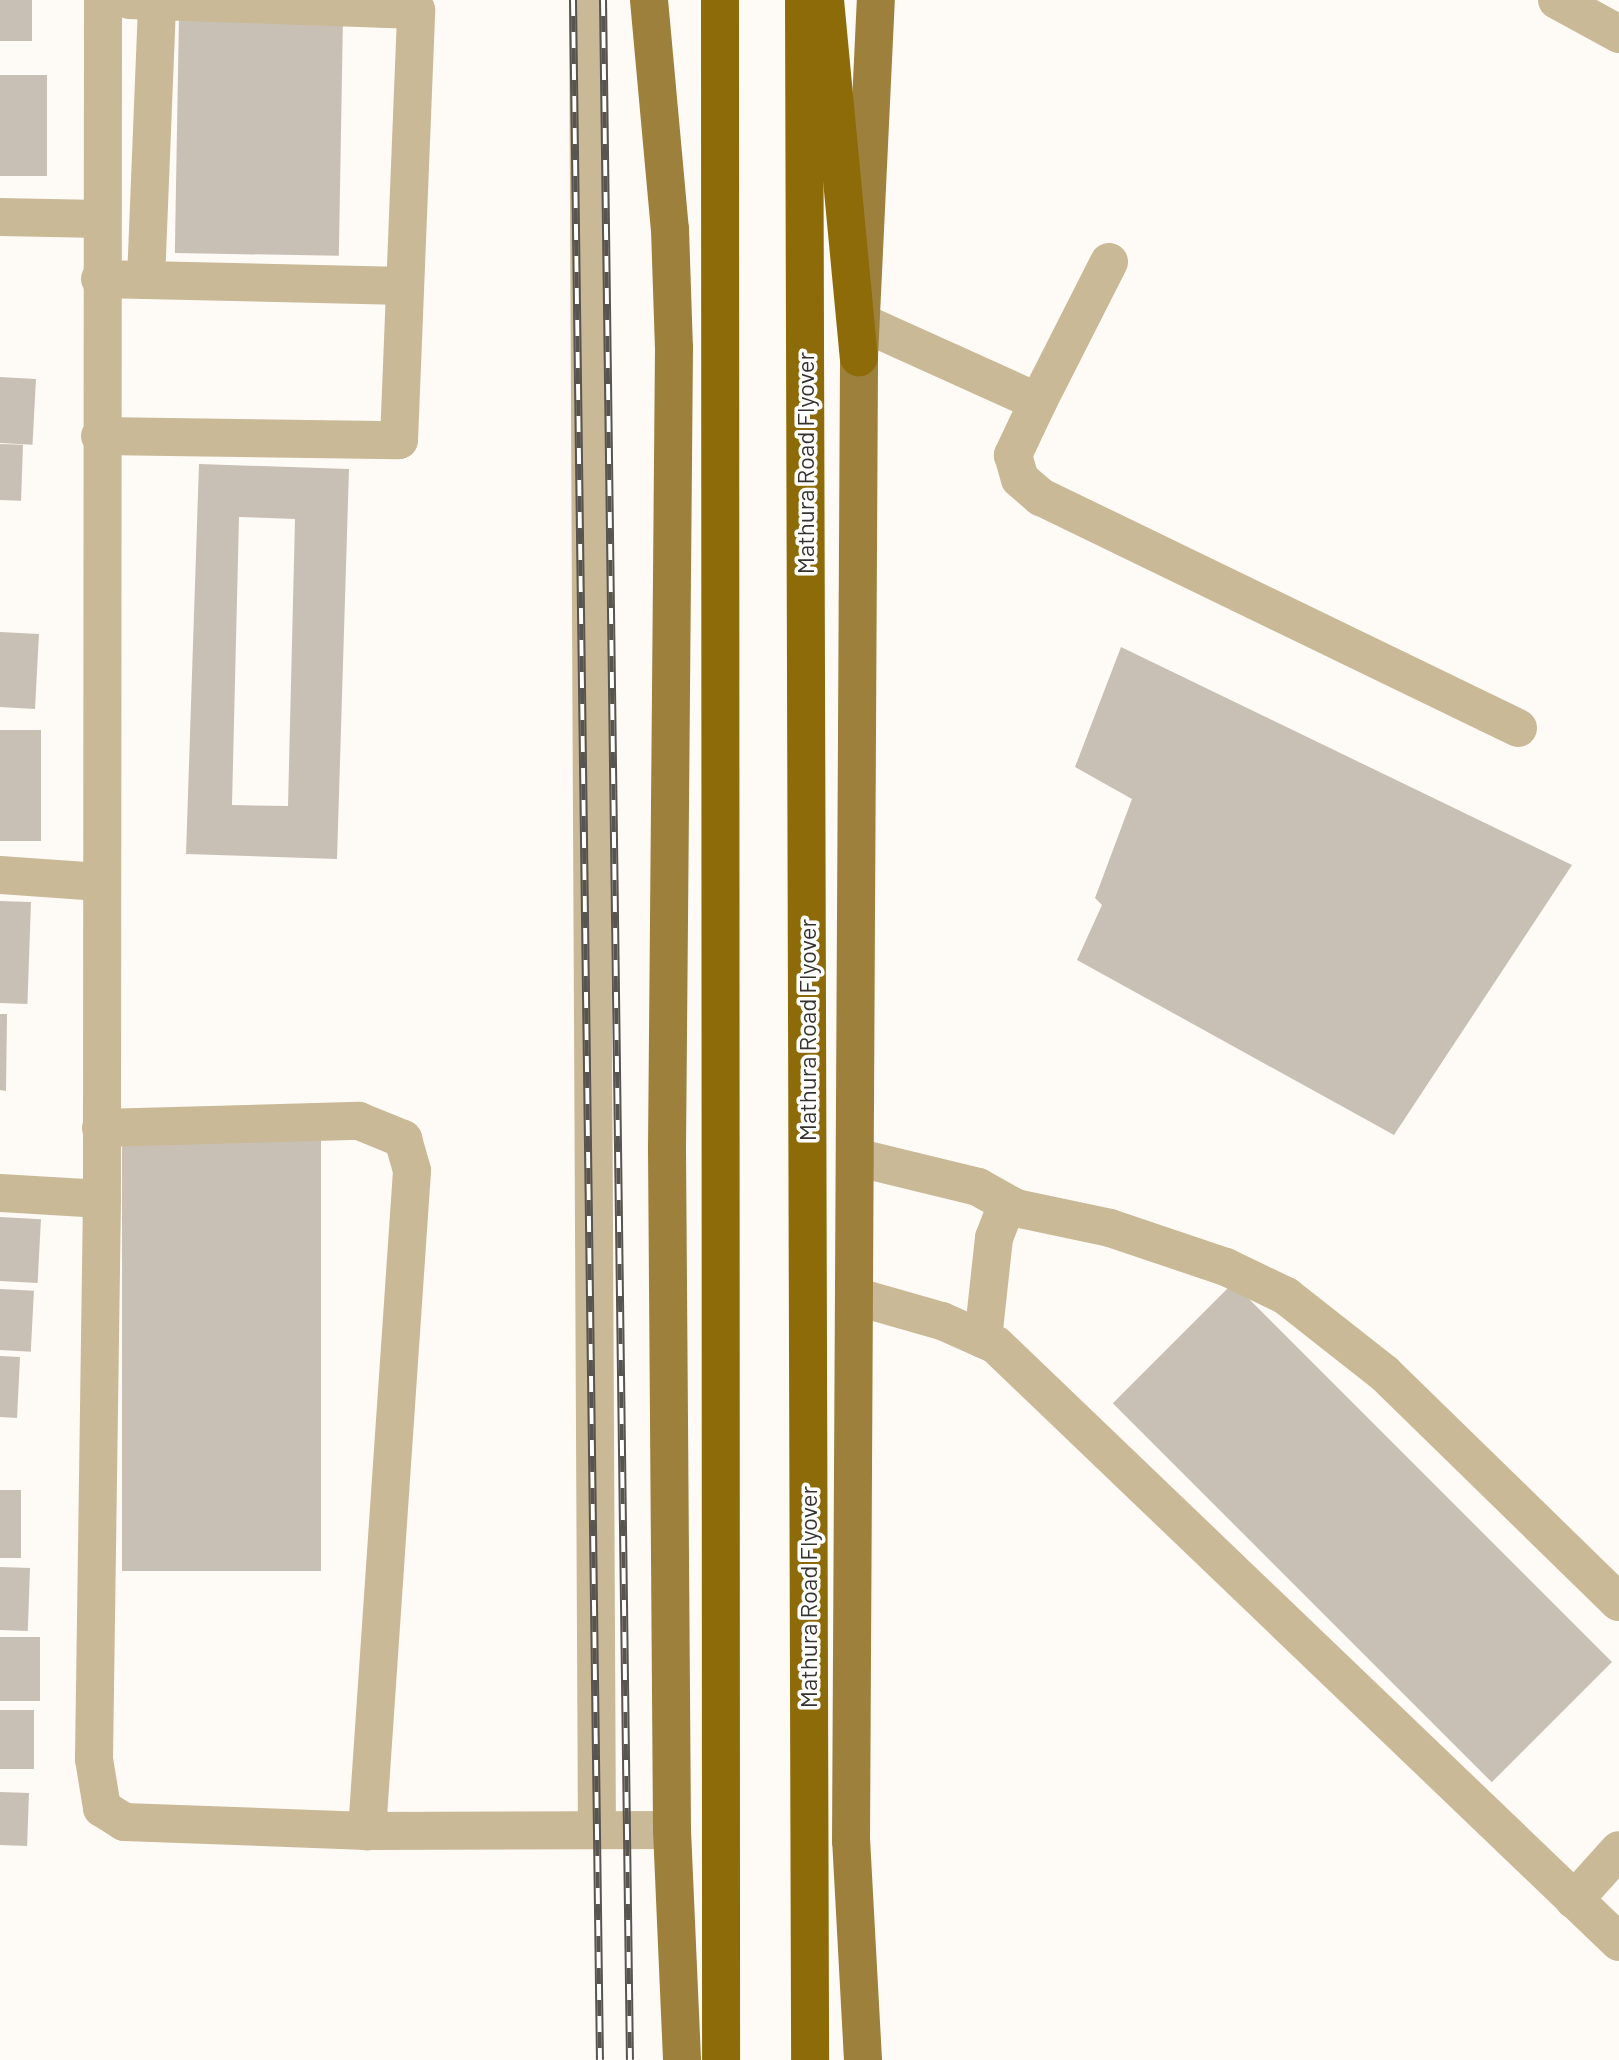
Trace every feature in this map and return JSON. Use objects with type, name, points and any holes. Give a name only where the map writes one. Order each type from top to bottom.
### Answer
[{"type":"highway","points":[[811,6],[860,340]]},
{"type":"highway","name":"Mathura Road Flyover","points":[[810,2060],[811,6]]},
{"type":"highway","points":[[720,13],[722,2060]]},
{"type":"main road","points":[[649,0],[670,229],[674,347],[667,1148],[672,1830],[682,2060]]},
{"type":"main road","points":[[863,2060],[851,1841],[860,340],[876,0]]},
{"type":"street","points":[[103,0],[100,219],[102,1199],[94,1759],[102,1808],[124,1822],[367,1830],[672,1830]]},
{"type":"street","points":[[588,0],[597,1830]]},
{"type":"street","points":[[1557,0],[1603,18]]},
{"type":"street","points":[[100,436],[399,440],[416,10],[143,1],[146,280]]},
{"type":"street","points":[[0,217],[100,219]]},
{"type":"street","points":[[1109,262],[1013,455],[1020,479],[1041,497],[1518,728]]},
{"type":"street","points":[[100,279],[405,286]]},
{"type":"street","points":[[860,340],[1038,402]]},
{"type":"street","points":[[0,875],[100,882]]},
{"type":"street","points":[[101,1128],[359,1121],[403,1139],[412,1171],[367,1830]]},
{"type":"street","points":[[855,1157],[978,1187],[1016,1208],[1110,1228],[1226,1267],[1286,1296],[1384,1373],[1619,1602]]},
{"type":"street","points":[[0,1193],[102,1199]]},
{"type":"street","points":[[983,1339],[994,1237],[1003,1215],[1016,1208]]},
{"type":"street","points":[[854,1296],[983,1339],[1619,1942]]},
{"type":"street","points":[[1574,1900],[1619,1850]]},
{"type":"building","points":[[0,0],[32,0],[32,41],[0,41]]},
{"type":"building","points":[[179,15],[343,18],[339,256],[175,253]]},
{"type":"building","points":[[0,75],[47,75],[47,176],[0,176]]},
{"type":"building","points":[[0,377],[36,379],[32,445],[0,443]]},
{"type":"building","points":[[0,444],[23,445],[21,501],[0,500]]},
{"type":"building","points":[[199,464],[349,469],[337,859],[186,854]],"holes":[[[239,517],[295,519],[288,806],[232,805]]]},
{"type":"building","points":[[0,632],[39,634],[35,709],[0,707]]},
{"type":"building","points":[[1121,647],[1572,865],[1394,1135],[1077,960],[1102,905],[1095,898],[1132,799],[1075,767]]},
{"type":"building","points":[[0,730],[41,730],[41,841],[0,841]]},
{"type":"building","points":[[0,901],[31,902],[27,1004],[0,1003]]},
{"type":"building","points":[[0,1014],[7,1014],[6,1091],[0,1090]]},
{"type":"building","points":[[122,1136],[321,1136],[321,1571],[122,1571]]},
{"type":"building","points":[[0,1217],[41,1219],[38,1283],[0,1281]]},
{"type":"building","points":[[1233,1283],[1612,1662],[1492,1782],[1113,1403]]},
{"type":"building","points":[[0,1289],[34,1291],[31,1352],[0,1350]]},
{"type":"building","points":[[0,1356],[20,1357],[17,1418],[0,1417]]},
{"type":"building","points":[[0,1490],[21,1490],[21,1558],[0,1558]]},
{"type":"building","points":[[0,1567],[30,1568],[28,1631],[0,1630]]},
{"type":"building","points":[[0,1637],[40,1637],[40,1701],[0,1701]]},
{"type":"building","points":[[0,1710],[34,1710],[34,1769],[0,1769]]},
{"type":"building","points":[[0,1792],[29,1793],[27,1846],[0,1845]]},
{"type":"railway","points":[[573,0],[600,2060]]},
{"type":"railway","points":[[603,0],[630,2060]]}]
